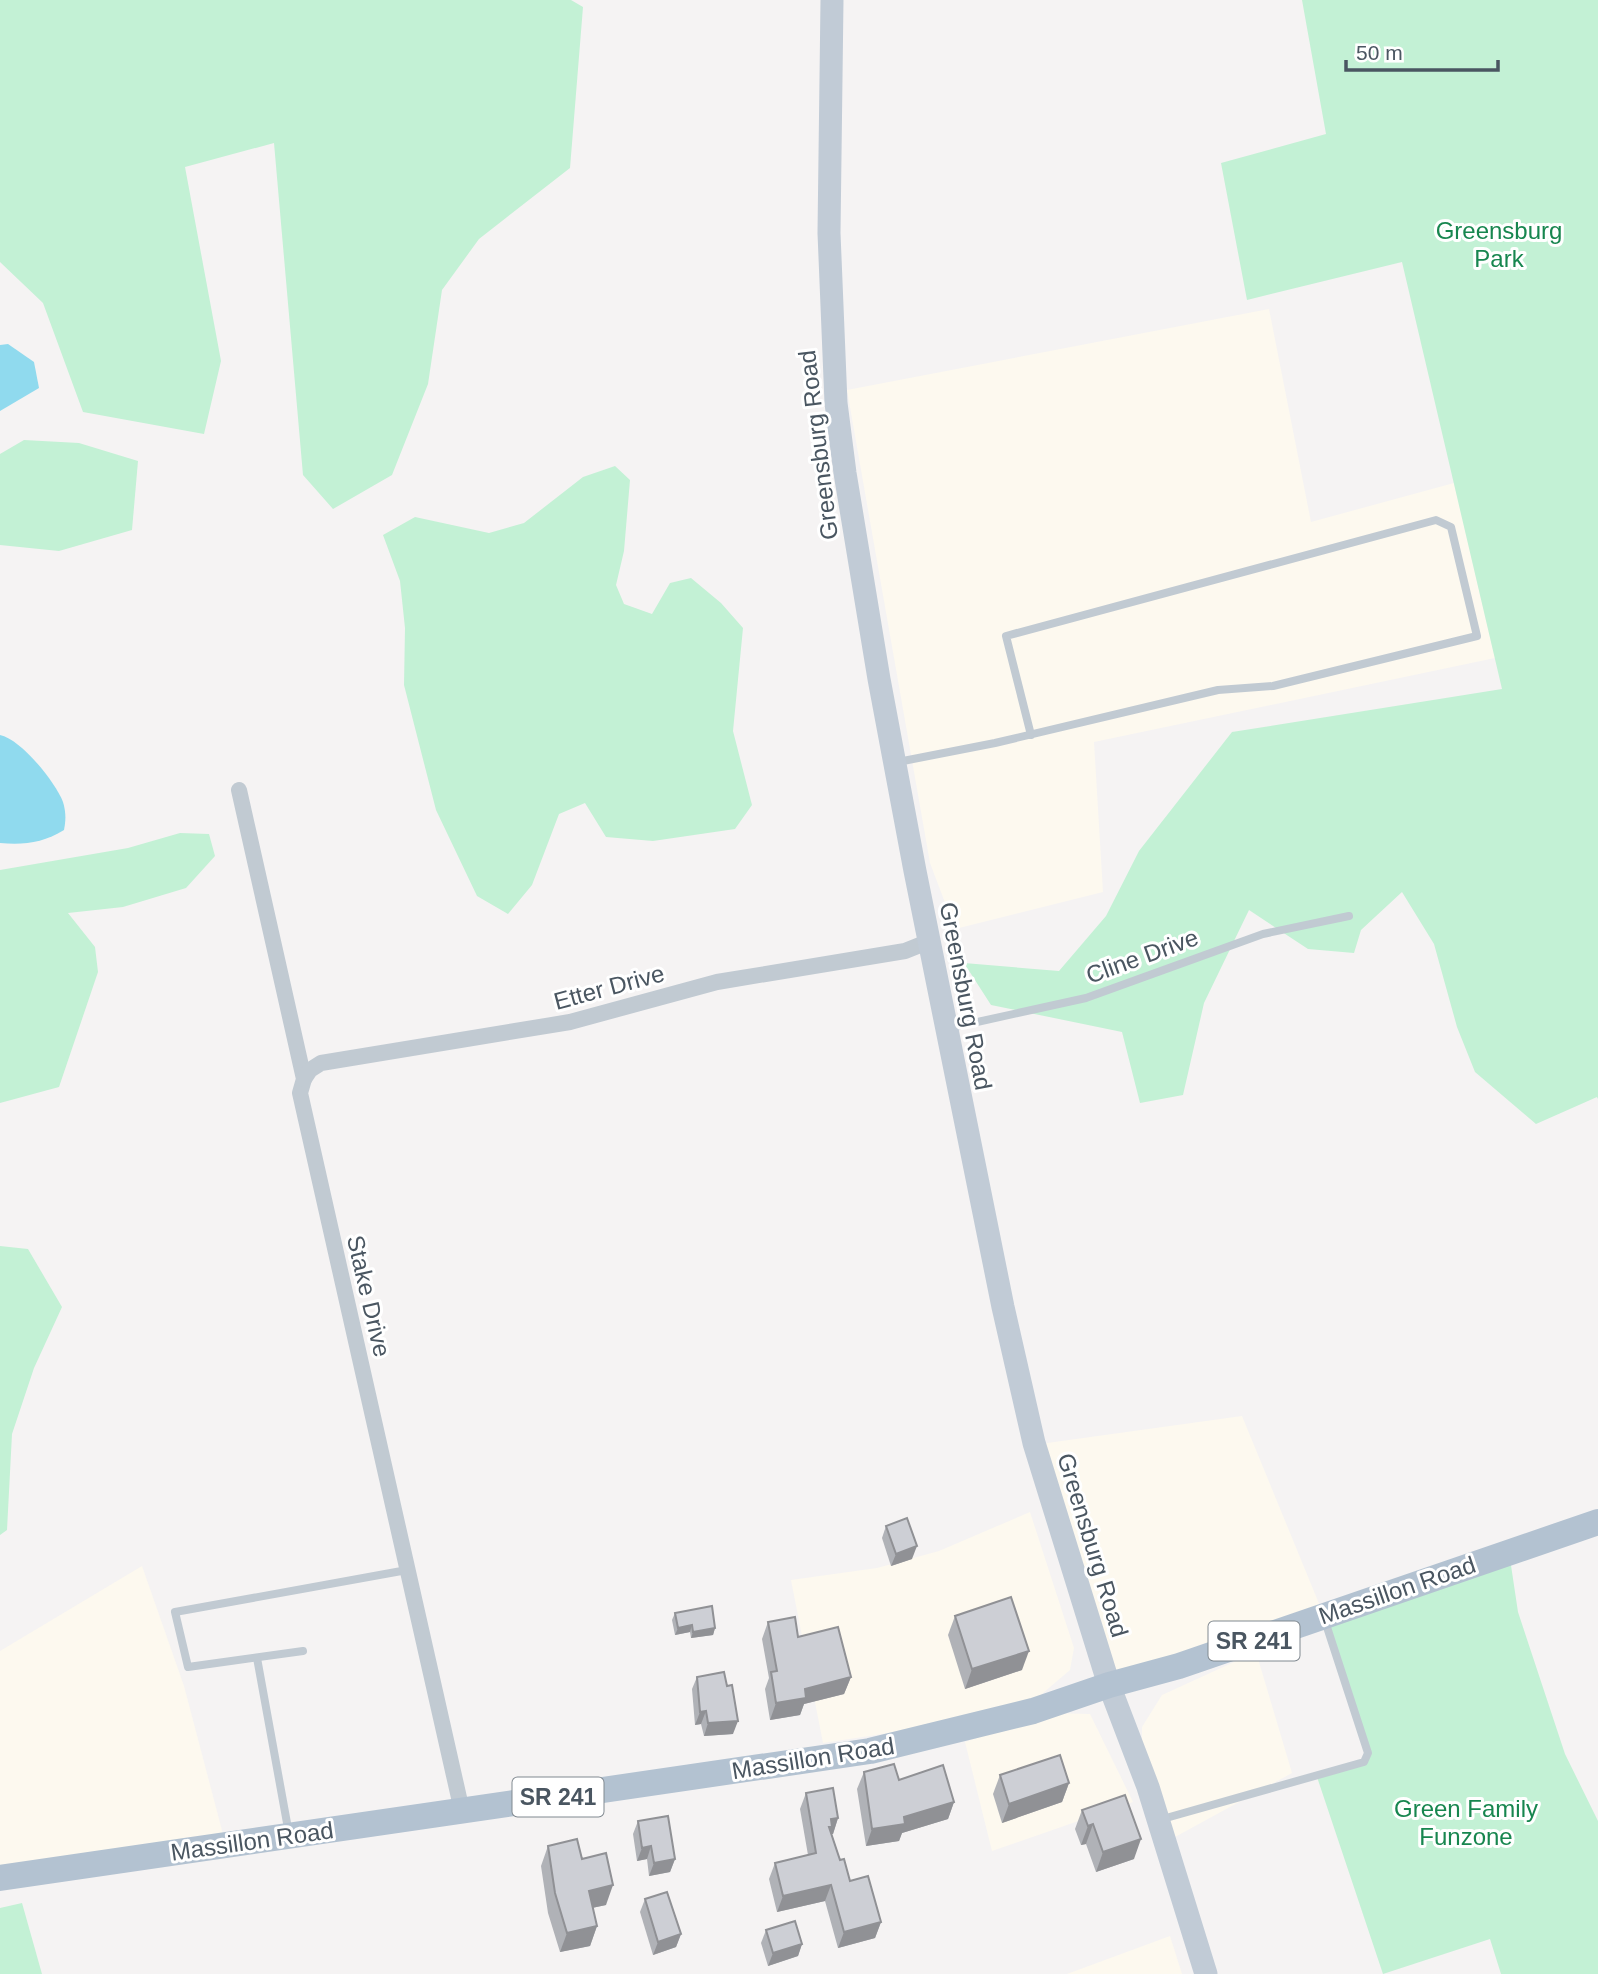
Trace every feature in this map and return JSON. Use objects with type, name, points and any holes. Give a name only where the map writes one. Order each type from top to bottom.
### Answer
[{"type":"main road","name":"Greensburg Road","points":[[832,0],[829,233],[836,403],[845,473],[895,762],[1003,1307],[1034,1443],[1109,1685],[1159,1820],[1206,1974]]},
{"type":"main road","name":"Massillon Road","points":[[0,1878],[870,1751],[1033,1711],[1109,1685],[1179,1667],[1598,1522]]},
{"type":"street","name":"Stake Drive","points":[[239,790],[304,1079],[300,1093],[462,1811]]},
{"type":"street","name":"Etter Drive","points":[[304,1079],[310,1070],[321,1063],[570,1022],[717,982],[905,951],[930,941]]},
{"type":"lane","points":[[895,762],[1031,735],[1218,690],[1273,686],[1477,636],[1451,527],[1436,520],[1006,636],[1031,735]]},
{"type":"lane","name":"Cline Drive","points":[[947,1029],[1086,998],[1263,934],[1349,916]]},
{"type":"lane","points":[[303,1651],[188,1667],[175,1612],[407,1570]]},
{"type":"lane","points":[[1159,1820],[1364,1762],[1368,1753],[1323,1615]]},
{"type":"lane","points":[[257,1658],[290,1836]]},
{"type":"shaded area","points":[[1269,309],[1311,522],[1454,483],[1495,658],[1094,742],[1103,892],[955,929],[930,863],[847,390]]},
{"type":"shaded area","points":[[1242,1416],[1320,1606],[1112,1677],[1040,1444]]},
{"type":"shaded area","points":[[1030,1512],[1074,1648],[1070,1670],[1036,1699],[889,1733],[823,1743],[791,1580],[877,1568],[939,1551]]},
{"type":"shaded area","points":[[142,1566],[184,1686],[224,1838],[0,1869],[0,1651]]},
{"type":"shaded area","points":[[1256,1652],[1292,1773],[1175,1837],[1142,1748],[1142,1727],[1162,1695]]},
{"type":"shaded area","points":[[1049,1713],[1090,1714],[1133,1802],[992,1851],[965,1742]]},
{"type":"shaded area","points":[[1170,1936],[1182,1974],[1067,1974]]},
{"type":"green space","points":[[0,0],[571,0],[583,7],[570,168],[479,239],[442,290],[428,384],[392,475],[333,509],[303,475],[274,143],[185,167],[221,361],[204,434],[83,412],[43,303],[0,262]]},
{"type":"green space","name":"Greensburg Park","points":[[1302,0],[1598,0],[1598,1099],[1597,1097],[1536,1124],[1475,1072],[1457,1027],[1434,944],[1402,892],[1361,930],[1354,953],[1308,949],[1249,910],[1204,1003],[1183,1095],[1140,1103],[1122,1032],[991,1005],[964,963],[1059,971],[1106,916],[1139,851],[1232,732],[1502,689],[1402,262],[1247,300],[1221,163],[1326,134]]},
{"type":"green space","points":[[24,440],[79,443],[138,461],[132,530],[59,551],[0,545],[0,454]]},
{"type":"green space","points":[[615,466],[630,480],[624,551],[616,585],[624,604],[652,614],[670,583],[691,578],[721,603],[743,628],[733,731],[752,805],[735,829],[653,841],[606,837],[585,803],[559,814],[532,885],[508,914],[477,896],[436,810],[404,685],[405,628],[400,581],[383,535],[415,517],[489,533],[524,523],[583,477]]},
{"type":"green space","points":[[180,833],[209,834],[215,856],[186,888],[123,907],[68,913],[95,947],[98,972],[59,1087],[0,1103],[0,870],[128,848]]},
{"type":"green space","points":[[0,1246],[28,1249],[62,1307],[34,1368],[12,1434],[7,1530],[0,1535]]},
{"type":"green space","name":"Green Family Funzone","points":[[1509,1552],[1518,1612],[1565,1754],[1598,1821],[1598,1974],[1501,1974],[1490,1939],[1383,1974],[1316,1774],[1364,1762],[1368,1753],[1323,1615]]},
{"type":"green space","points":[[22,1903],[42,1974],[0,1974],[0,1908]]},
{"type":"water","points":[[8,344],[34,362],[39,388],[0,411],[0,345]]},
{"type":"water","points":[[0,735],[18,744],[53,784],[64,806],[64,830],[33,842],[0,843]]},
{"type":"building","points":[[907,1518],[917,1546],[896,1554],[886,1526]]},
{"type":"building","points":[[1011,1597],[1029,1651],[972,1669],[955,1616]]},
{"type":"building","points":[[712,1606],[715,1628],[693,1632],[692,1625],[678,1628],[675,1613]]},
{"type":"building","points":[[795,1617],[798,1637],[838,1627],[851,1677],[805,1689],[806,1698],[776,1703],[771,1672],[777,1671],[768,1622]]},
{"type":"building","points":[[724,1672],[727,1686],[732,1685],[738,1721],[708,1723],[706,1711],[700,1712],[697,1677]]},
{"type":"building","points":[[1060,1755],[1069,1783],[1009,1804],[1000,1775]]},
{"type":"building","points":[[894,1764],[899,1780],[943,1765],[954,1802],[904,1817],[905,1824],[872,1829],[864,1772]]},
{"type":"building","points":[[833,1788],[838,1818],[831,1819],[832,1827],[829,1827],[840,1860],[844,1859],[850,1881],[868,1876],[881,1922],[844,1932],[831,1885],[783,1896],[775,1863],[816,1853],[806,1793]]},
{"type":"building","points":[[1125,1795],[1141,1839],[1103,1852],[1093,1824],[1088,1826],[1082,1810]]},
{"type":"building","points":[[668,1816],[675,1859],[654,1863],[651,1846],[642,1848],[638,1821]]},
{"type":"building","points":[[577,1839],[582,1859],[606,1853],[613,1885],[589,1891],[597,1926],[567,1933],[555,1893],[548,1846]]},
{"type":"building","points":[[667,1892],[681,1934],[658,1942],[645,1899]]},
{"type":"building","points":[[795,1921],[802,1944],[773,1953],[766,1930]]}]
